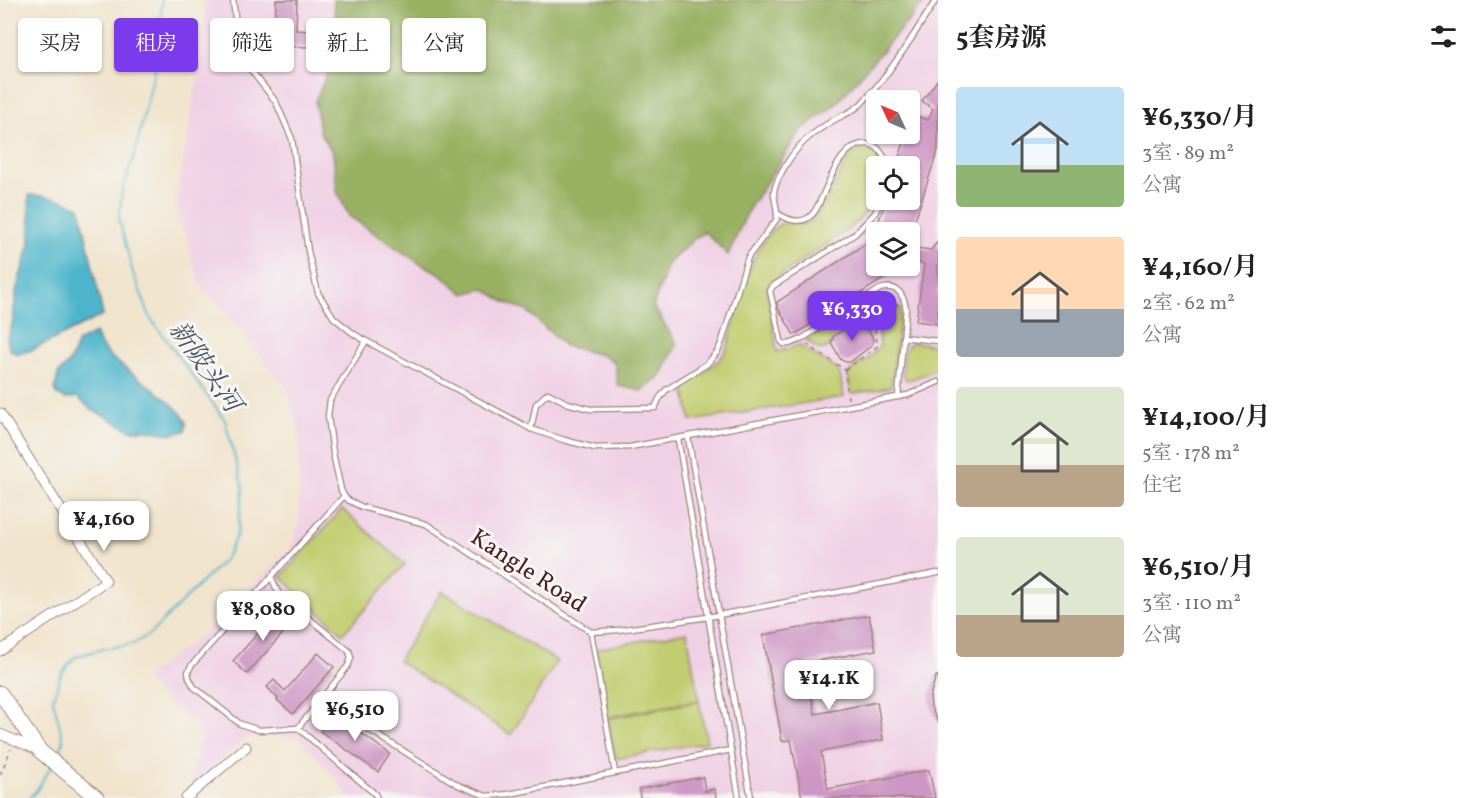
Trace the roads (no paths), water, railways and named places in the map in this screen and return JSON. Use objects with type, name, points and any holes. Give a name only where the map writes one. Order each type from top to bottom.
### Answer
[{"type":"street","points":[[0,413],[106,580],[0,651]]},
{"type":"street","points":[[0,693],[40,751],[73,779],[89,797]]},
{"type":"street","points":[[0,734],[40,751]]},
{"type":"street","points":[[186,798],[246,747]]},
{"type":"lane","points":[[233,0],[236,25],[246,64],[276,102],[292,139],[308,251],[318,293],[334,318],[366,341],[531,429],[595,448],[630,447],[678,439],[898,397],[938,382]]},
{"type":"lane","points":[[531,429],[536,404],[548,393],[567,403],[591,410],[655,408],[666,390],[707,364],[718,351],[722,341],[748,257],[777,219],[774,193],[778,179],[793,153],[809,137],[859,107],[897,60],[936,0]]},
{"type":"lane","points":[[777,213],[787,219],[797,221],[807,218],[815,211],[837,166],[852,147],[864,143],[871,144],[884,156]]},
{"type":"lane","points":[[876,210],[855,234],[773,286],[770,291],[781,341],[789,344],[800,340],[880,289],[888,286],[896,289],[903,297],[906,308],[898,397]]},
{"type":"lane","points":[[903,337],[938,341]]},
{"type":"lane","points":[[366,341],[330,400],[328,416],[333,453],[344,496],[188,672],[194,687],[240,724],[259,730],[298,728],[377,798]]},
{"type":"lane","points":[[688,437],[751,798]]},
{"type":"lane","points":[[678,439],[739,798]]},
{"type":"lane","name":"Kangle Road","points":[[344,496],[362,507],[426,524],[591,632],[708,617],[938,573]]},
{"type":"lane","points":[[271,577],[279,594],[349,651],[351,658],[348,666],[298,728]]},
{"type":"lane","points":[[591,632],[615,773]]},
{"type":"lane","points":[[320,699],[458,785],[486,796],[509,794],[731,750]]},
{"type":"water","points":[[29,195],[55,198],[80,207],[103,315],[32,350],[18,354],[10,350],[7,339],[12,325],[17,287],[30,244]]},
{"type":"water","points":[[95,333],[107,353],[174,406],[186,423],[185,431],[171,434],[130,430],[92,410],[77,397],[66,399],[57,395],[55,388],[58,374],[70,361],[78,342]]},
{"type":"waterway","name":"新陂头河","points":[[56,758],[61,750],[63,739],[53,700],[61,674],[75,657],[102,649],[133,644],[150,634],[226,558],[237,534],[243,489],[225,420],[151,319],[133,273],[119,219],[122,191],[134,157],[158,56],[162,0]]},
{"type":"waterway","name":"新陂头河","points":[[29,798],[37,790],[52,765]]}]
